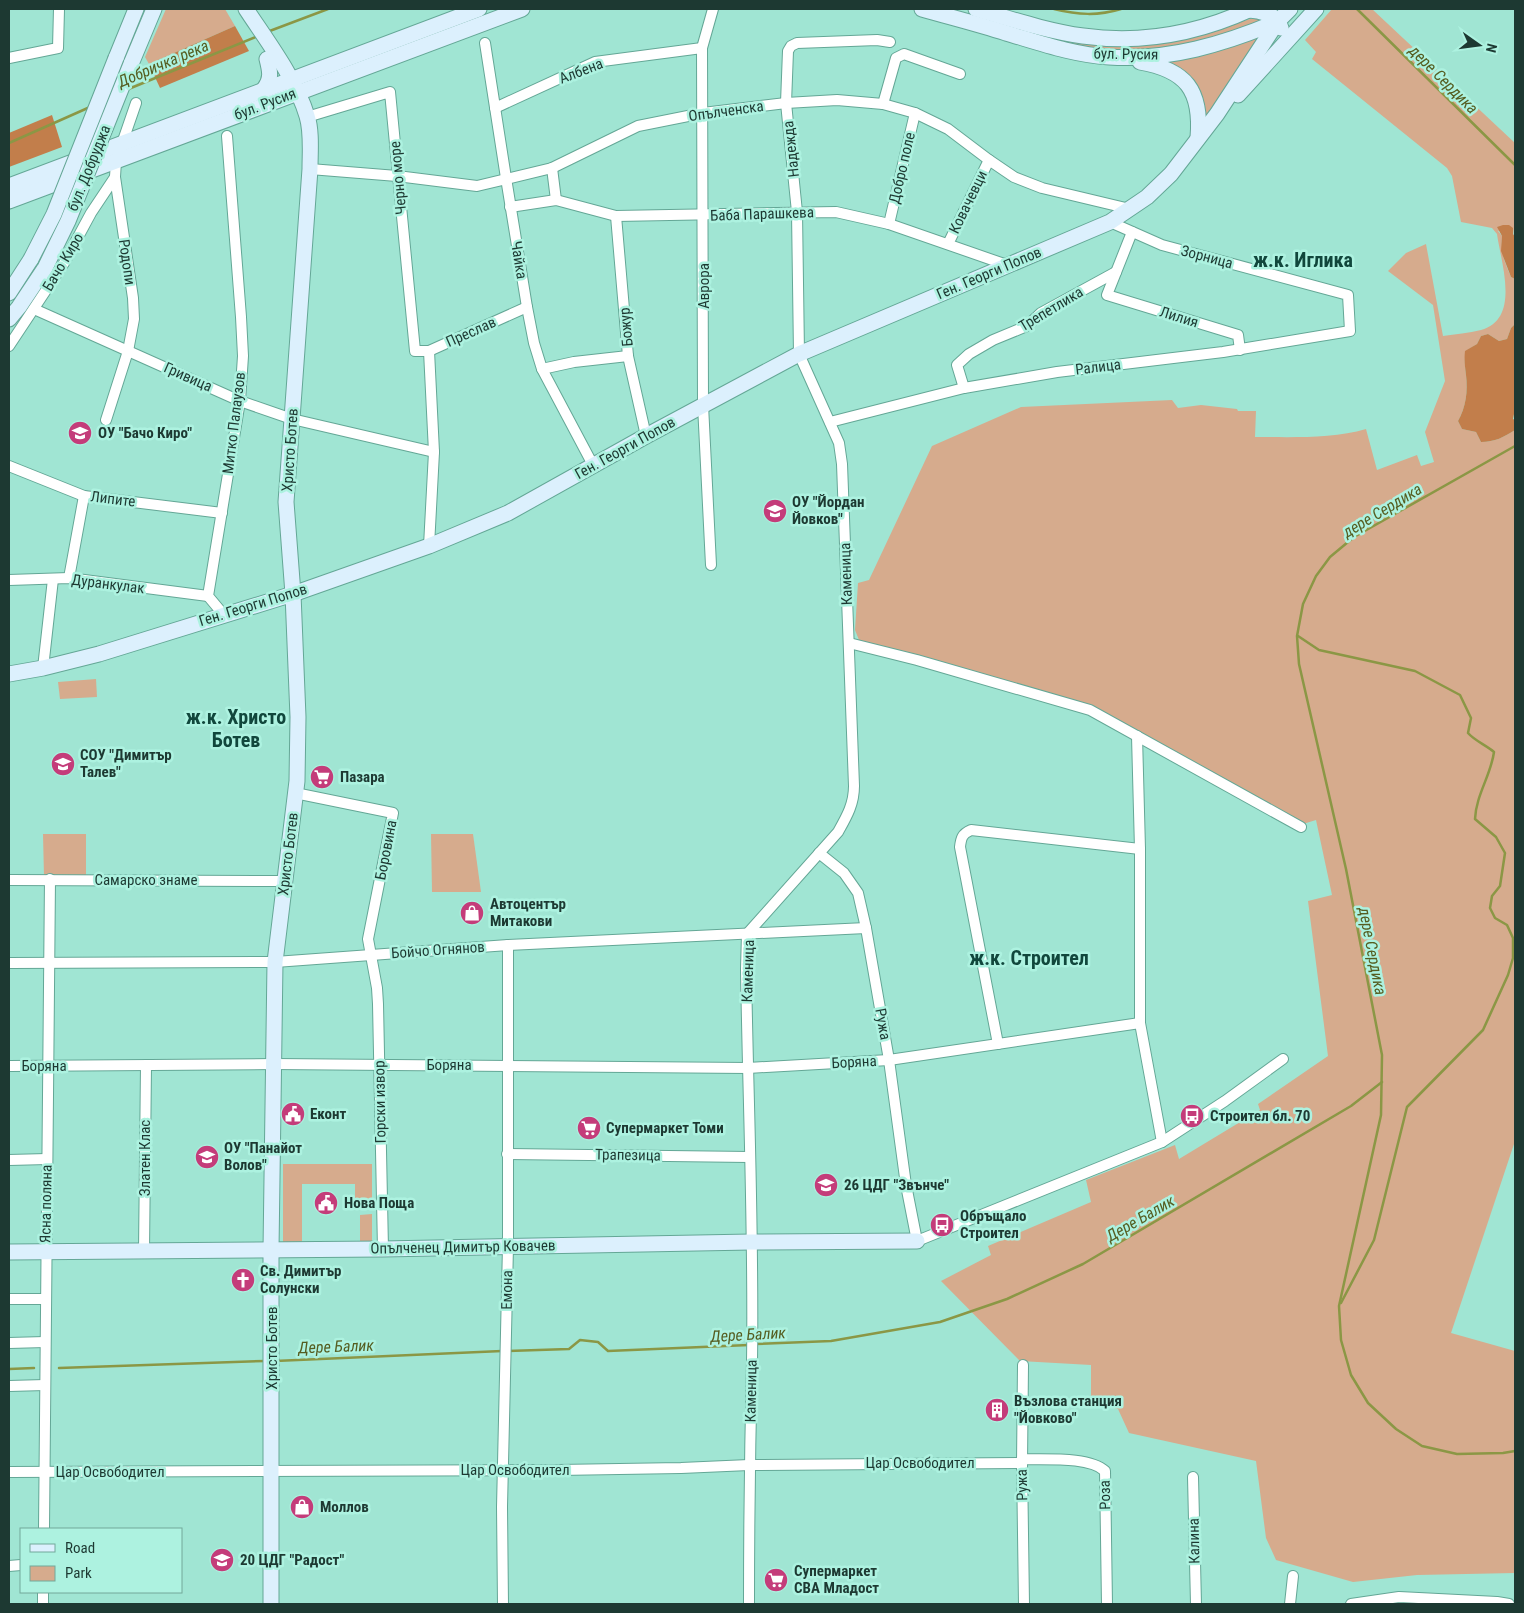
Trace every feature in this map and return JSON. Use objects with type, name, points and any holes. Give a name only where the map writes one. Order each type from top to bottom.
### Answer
[{"type":"street","points":[[9,58],[58,48],[59,9]]},
{"type":"street","name":"бул. Добруджа","points":[[9,293],[32,259],[54,214],[136,9]]},
{"type":"street","name":"бул. Добруджа","points":[[9,319],[45,268],[68,221],[154,9]]},
{"type":"street","points":[[234,9],[253,28]]},
{"type":"street","points":[[246,9],[253,28],[295,95]]},
{"type":"street","name":"бул. Русия","points":[[9,186],[264,89],[295,95],[479,9]]},
{"type":"street","name":"бул. Русия","points":[[9,201],[522,9]]},
{"type":"street","name":"Аврора","points":[[711,565],[703,405],[704,215],[702,48],[713,9]]},
{"type":"street","name":"бул. Русия","points":[[922,9],[1048,46],[1109,57],[1152,56],[1193,50],[1223,42],[1278,21],[1296,9]]},
{"type":"street","name":"бул. Русия","points":[[976,9],[1083,36],[1132,38],[1156,37],[1194,29],[1213,24],[1250,9]]},
{"type":"street","points":[[1250,9],[1269,15],[1278,21],[1282,35],[1281,42],[1271,60]]},
{"type":"street","points":[[1198,138],[1217,114],[1278,21],[1290,9]]},
{"type":"street","points":[[1198,138],[1316,9]]},
{"type":"street","name":"Надежда","points":[[799,354],[797,212],[786,103],[788,51],[791,46],[797,43],[876,40],[890,42]]},
{"type":"street","points":[[262,43],[270,77],[264,89]]},
{"type":"street","name":"Чайка","points":[[485,43],[527,307],[542,369],[593,465]]},
{"type":"street","name":"Албена","points":[[495,108],[595,62],[702,48]]},
{"type":"street","points":[[883,104],[896,58],[900,55],[904,54],[960,74]]},
{"type":"street","points":[[1109,57],[1154,64],[1183,78],[1190,86],[1194,95],[1199,124],[1198,138]]},
{"type":"street","points":[[266,59],[295,95]]},
{"type":"street","name":"Черно море","points":[[295,95],[390,92],[415,351]]},
{"type":"street","name":"Христо Ботев","points":[[271,1604],[271,1250],[274,962],[297,781],[298,702],[286,502],[310,169],[309,129],[295,95]]},
{"type":"street","name":"Опълченска","points":[[310,169],[398,176],[477,186],[552,168],[638,126],[703,113],[786,103],[837,100],[883,104],[915,113],[948,129],[1014,177],[1042,188],[1130,209]]},
{"type":"street","name":"Родопи","points":[[106,420],[128,351],[134,319],[133,298],[115,177],[116,161],[136,103]]},
{"type":"street","name":"Добро поле","points":[[889,224],[915,113]]},
{"type":"street","name":"Митко Палаузов","points":[[208,596],[240,401],[242,356],[241,317],[227,136]]},
{"type":"street","name":"Ген. Георги Попов","points":[[9,674],[43,668],[99,654],[223,614],[293,594],[429,546],[508,514],[593,465],[799,354],[1110,222],[1130,209],[1163,182],[1198,138]]},
{"type":"street","name":"Ковачевци","points":[[948,244],[989,160]]},
{"type":"street","points":[[552,168],[556,200]]},
{"type":"street","name":"Бачо Киро","points":[[9,346],[34,309],[115,177]]},
{"type":"street","name":"Баба Парашкева","points":[[510,207],[556,200],[616,216],[836,212],[889,224],[1007,265]]},
{"type":"street","name":"Божур","points":[[616,216],[628,356],[646,436]]},
{"type":"street","name":"Зорница","points":[[1110,222],[1162,245],[1348,295],[1350,312]]},
{"type":"street","name":"Трепетлика","points":[[1107,295],[1132,232]]},
{"type":"street","name":"Трепетлика","points":[[964,388],[957,365],[969,354],[993,340],[1027,326],[1041,313],[1116,272]]},
{"type":"street","name":"Лилия","points":[[1107,295],[1238,335],[1240,350]]},
{"type":"street","name":"Преслав","points":[[415,351],[429,351],[527,307]]},
{"type":"street","name":"Гривица","points":[[34,309],[240,401],[292,419],[434,452]]},
{"type":"street","name":"Ралица","points":[[830,422],[964,388],[1057,372],[1240,350],[1350,331],[1350,312]]},
{"type":"street","points":[[429,351],[434,452],[429,546]]},
{"type":"street","name":"Каменица","points":[[750,1604],[749,1465],[752,1362],[747,934],[838,832],[854,800],[842,464],[838,443],[830,422],[799,354]]},
{"type":"street","points":[[542,369],[574,362],[628,356]]},
{"type":"street","name":"Липите","points":[[9,466],[84,496],[222,513]]},
{"type":"street","points":[[69,578],[84,496]]},
{"type":"street","name":"Дуранкулак","points":[[9,580],[69,578],[208,596]]},
{"type":"street","points":[[43,668],[53,579]]},
{"type":"street","points":[[208,596],[223,614]]},
{"type":"street","points":[[849,644],[926,662],[1090,710],[1301,828]]},
{"type":"street","points":[[1137,736],[1140,849],[1140,1023],[1162,1142]]},
{"type":"street","name":"Боровина","points":[[295,793],[393,813],[368,939],[370,955]]},
{"type":"street","points":[[998,1044],[960,847],[961,839],[965,833],[971,830],[1140,849]]},
{"type":"street","name":"Ружа","points":[[819,853],[844,873],[858,893],[889,1060],[906,1186],[917,1241]]},
{"type":"street","name":"Ясна поляна","points":[[44,1528],[50,879]]},
{"type":"street","name":"Самарско знаме","points":[[9,880],[284,881]]},
{"type":"street","name":"Бойчо Огнянов","points":[[9,963],[274,962],[508,946],[866,928]]},
{"type":"street","name":"Емона","points":[[503,1604],[503,1469],[508,1246],[508,946]]},
{"type":"street","name":"Горски извор","points":[[370,955],[377,988],[383,1249]]},
{"type":"street","name":"Боряна","points":[[9,1066],[274,1064],[748,1068],[889,1060],[1140,1023]]},
{"type":"street","points":[[917,1241],[1162,1142],[1225,1101],[1283,1059]]},
{"type":"street","name":"Златен Клас","points":[[144,1251],[146,1065]]},
{"type":"street","name":"Трапезица","points":[[508,1154],[749,1157]]},
{"type":"street","points":[[9,1160],[47,1159]]},
{"type":"street","name":"Опълченец Димитър Ковачев","points":[[9,1252],[383,1249],[917,1241]]},
{"type":"street","points":[[9,1299],[45,1299]]},
{"type":"street","points":[[9,1343],[45,1342]]},
{"type":"street","name":"Ружа","points":[[1023,1365],[1024,1604]]},
{"type":"street","points":[[9,1386],[45,1385]]},
{"type":"street","name":"Цар Освободител","points":[[9,1472],[271,1472],[681,1468],[749,1465],[1022,1461]]},
{"type":"street","name":"Роза","points":[[1022,1461],[1087,1462],[1093,1463],[1105,1471],[1107,1604]]},
{"type":"street","name":"Калина","points":[[1193,1477],[1196,1604]]},
{"type":"street","points":[[1290,1604],[1293,1576]]},
{"type":"street","points":[[1351,1604],[1399,1597],[1509,1604]]},
{"type":"green space","points":[[166,9],[225,9],[235,26],[149,64],[145,57]]},
{"type":"green space","points":[[1332,9],[1372,9],[1515,143],[1515,237],[1513,228],[1498,231],[1502,236],[1505,262],[1511,277],[1515,279],[1515,324],[1511,328],[1507,339],[1499,341],[1488,334],[1481,336],[1477,344],[1466,351],[1467,381],[1465,405],[1458,421],[1462,429],[1476,432],[1481,442],[1499,439],[1515,430],[1515,1141],[1451,1333],[1515,1351],[1515,1573],[1417,1575],[1353,1582],[1276,1560],[1266,1538],[1256,1461],[1129,1433],[1118,1409],[1091,1404],[1091,1365],[1020,1361],[941,1281],[991,1255],[988,1246],[1091,1202],[1086,1180],[1175,1145],[1179,1159],[1260,1110],[1258,1104],[1328,1056],[1308,901],[1332,895],[1316,820],[1303,824],[1092,706],[864,643],[859,640],[855,630],[858,583],[869,580],[932,446],[1021,407],[1172,400],[1178,408],[1201,405],[1237,409],[1238,411],[1256,411],[1255,437],[1325,436],[1366,429],[1377,470],[1417,455],[1421,466],[1434,462],[1425,432],[1445,381],[1433,305],[1388,271],[1406,253],[1426,244],[1443,336],[1481,330],[1493,324],[1501,314],[1505,302],[1504,274],[1497,234],[1492,228],[1461,222],[1452,176],[1447,168],[1312,59],[1316,52],[1305,40]]},
{"type":"green space","points":[[1250,19],[1267,21],[1231,35],[1145,52],[1066,46],[1008,26],[1056,38],[1235,24]]},
{"type":"green space","points":[[1266,31],[1205,120],[1163,61]]},
{"type":"green space","points":[[96,679],[97,697],[60,699],[58,682]]},
{"type":"green space","points":[[43,834],[86,834],[86,877],[44,877]]},
{"type":"green space","points":[[431,834],[473,834],[481,892],[432,892]]},
{"type":"green space","points":[[283,1164],[372,1164],[372,1203],[355,1204],[355,1184],[302,1184],[302,1243],[283,1242]]},
{"type":"green space","points":[[372,1214],[372,1241],[360,1242],[360,1215]]},
{"type":"shaded area","points":[[235,26],[249,51],[160,88],[149,64]]},
{"type":"shaded area","points":[[52,115],[62,147],[9,167],[9,133]]},
{"type":"shaded area","points":[[1509,225],[1513,228],[1515,237],[1515,279],[1511,277],[1501,251],[1502,236],[1497,227]]},
{"type":"shaded area","points":[[1515,324],[1515,409],[1513,419],[1515,420],[1515,430],[1499,439],[1481,442],[1476,432],[1462,429],[1458,421],[1465,405],[1467,381],[1465,351],[1477,344],[1481,336],[1488,334],[1499,341],[1507,339],[1511,328]]},
{"type":"waterway","name":"Добричка река","points":[[267,32],[328,9]]},
{"type":"waterway","name":"Добричка река","points":[[1054,9],[1088,14],[1121,9]]},
{"type":"waterway","name":"дере Сердика","points":[[1357,9],[1515,165]]},
{"type":"waterway","name":"Добричка река","points":[[126,90],[258,36]]},
{"type":"waterway","name":"Добричка река","points":[[9,143],[90,107]]},
{"type":"waterway","name":"дере Сердика","points":[[1515,446],[1354,537],[1330,557],[1316,576],[1303,604],[1297,636],[1299,664],[1346,869],[1382,1055],[1381,1115],[1339,1306],[1341,1340],[1351,1375],[1368,1403],[1396,1429],[1422,1446],[1457,1454],[1515,1451]]},
{"type":"waterway","points":[[1298,636],[1319,650],[1415,671],[1460,695],[1471,718],[1468,733],[1494,752],[1478,802],[1475,819],[1496,837],[1505,853],[1500,886],[1492,896],[1490,908],[1495,918],[1507,925],[1513,938],[1513,958],[1508,975],[1483,1030],[1407,1107],[1374,1240],[1341,1303]]},
{"type":"waterway","name":"Дере Балик","points":[[755,1344],[831,1341],[940,1322],[1007,1299],[1083,1264],[1351,1106],[1382,1082]]},
{"type":"waterway","name":"Дере Балик","points":[[507,1351],[569,1349],[580,1340],[598,1342],[608,1351],[749,1345]]},
{"type":"waterway","name":"Дере Балик","points":[[275,1361],[502,1351]]},
{"type":"waterway","name":"Дере Балик","points":[[59,1368],[265,1361]]},
{"type":"waterway","name":"Дере Балик","points":[[9,1369],[34,1368]]},
{"type":"place","name":"ОУ \"Бачо Киро\"","points":[[80,433]]},
{"type":"place","name":"ОУ \"Йордан Йовков\"","points":[[775,511]]},
{"type":"place","name":"СОУ \"Димитър Талев\"","points":[[63,764]]},
{"type":"place","name":"Пазара","points":[[322,777]]},
{"type":"place","name":"Автоцентър Митакови","points":[[472,913]]},
{"type":"place","name":"Еконт","points":[[293,1114]]},
{"type":"place","name":"Строител бл. 70","points":[[1192,1116]]},
{"type":"place","name":"Супермаркет Томи","points":[[589,1128]]},
{"type":"place","name":"ОУ \"Панайот Волов\"","points":[[207,1157]]},
{"type":"place","name":"26 ЦДГ \"Звънче\"","points":[[826,1185]]},
{"type":"place","name":"Нова Поща","points":[[326,1203]]},
{"type":"place","name":"Обръщало Строител","points":[[942,1225]]},
{"type":"place","name":"Св. Димитър Солунски","points":[[243,1280]]},
{"type":"place","name":"Възлова станция \"Йовково\"","points":[[997,1410]]},
{"type":"place","name":"Моллов","points":[[302,1507]]},
{"type":"place","name":"20 ЦДГ \"Радост\"","points":[[222,1560]]},
{"type":"place","name":"Супермаркет CBA Младост","points":[[776,1580]]},
{"type":"district","name":"ж.к. Иглика","points":[[1303,260]]},
{"type":"district","name":"ж.к. Христо Ботев","points":[[236,728]]},
{"type":"district","name":"ж.к. Строител","points":[[1029,958]]}]
